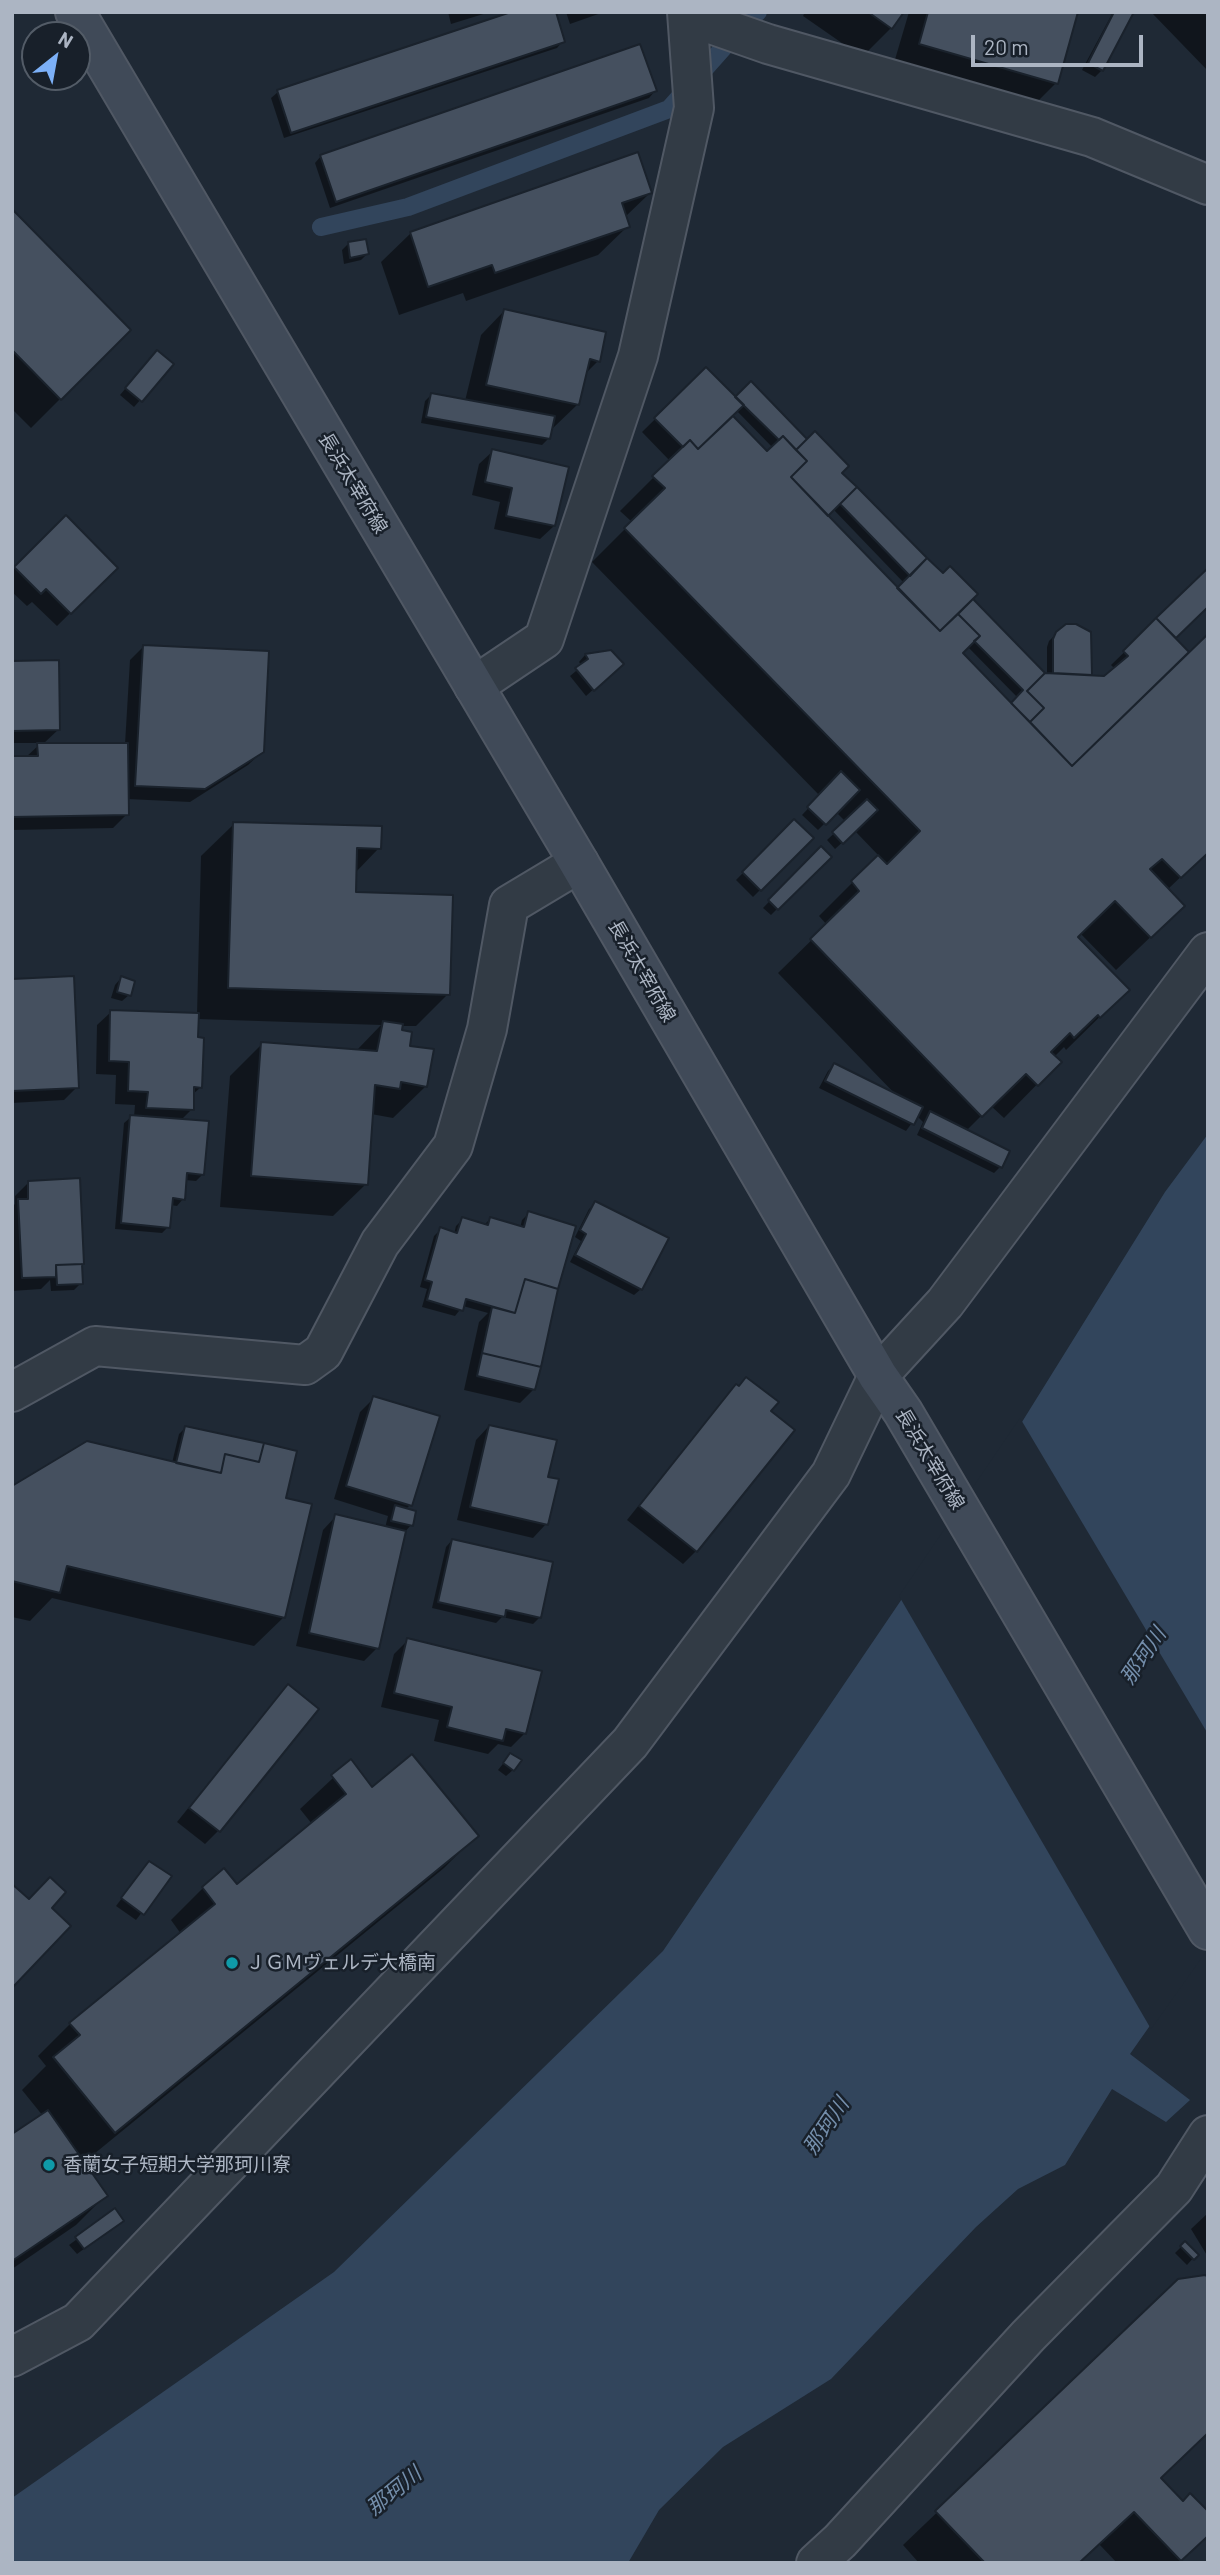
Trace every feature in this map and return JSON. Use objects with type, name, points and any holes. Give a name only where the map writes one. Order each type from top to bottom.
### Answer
[{"type":"street","name":"長浜太宰府線","points":[[75,12],[579,863],[878,1376],[903,1412],[1208,1930]]},
{"type":"street","points":[[474,686],[544,639],[638,356],[694,108],[688,14],[768,44],[1093,137],[1208,185]]},
{"type":"street","points":[[14,1380],[96,1346],[305,1365],[323,1352],[380,1243],[453,1146],[487,1029],[509,905],[579,863]]},
{"type":"street","points":[[12,2357],[78,2322],[630,1743],[831,1474],[878,1376],[945,1303],[1208,952]]},
{"type":"street","points":[[816,2563],[840,2541],[1028,2336],[1174,2188],[1208,2135]]},
{"type":"water","name":"那珂川","points":[[1208,1134],[1208,1943],[1130,2054],[1190,2100],[1166,2122],[1112,2089],[1065,2165],[1018,2189],[976,2227],[831,2379],[723,2447],[659,2510],[628,2563],[12,2563],[12,2498],[334,2272],[663,1951],[1022,1422],[1165,1192]]},
{"type":"pier","points":[[1020,1418],[1208,1734],[1208,1949],[1151,2029],[899,1596]]},
{"type":"building","points":[[511,12],[556,12],[565,42],[291,133],[277,90]]},
{"type":"building","points":[[868,12],[904,12],[892,29]]},
{"type":"building","points":[[928,12],[1078,12],[1058,84],[919,44]]},
{"type":"building","points":[[1114,12],[1134,12],[1103,71],[1088,63]]},
{"type":"building","points":[[640,44],[657,91],[336,202],[320,155]]},
{"type":"building","points":[[638,152],[652,193],[622,203],[630,227],[495,273],[492,265],[428,287],[410,232]]},
{"type":"building","points":[[12,209],[131,330],[61,400],[12,350]]},
{"type":"building","points":[[366,239],[369,254],[350,258],[348,242]]},
{"type":"building","points":[[504,309],[606,332],[600,362],[590,359],[579,405],[486,385]]},
{"type":"building","points":[[157,350],[174,364],[142,402],[125,388]]},
{"type":"building","points":[[706,367],[744,405],[698,449],[690,440],[683,447],[654,418]]},
{"type":"building","points":[[751,381],[807,439],[796,450],[783,436],[779,440],[735,397]]},
{"type":"building","points":[[431,393],[555,416],[550,439],[426,417]]},
{"type":"building","points":[[733,416],[767,451],[783,436],[807,461],[791,477],[940,631],[958,614],[980,636],[963,653],[1072,766],[1208,634],[1208,853],[1181,878],[1162,859],[1150,869],[1185,906],[1151,938],[1115,901],[1078,937],[1130,990],[1100,1018],[1098,1015],[1074,1038],[1070,1033],[1051,1052],[1062,1062],[1038,1086],[1026,1074],[982,1117],[810,939],[859,891],[851,881],[878,855],[887,864],[920,831],[624,528],[665,488],[652,476],[690,440],[698,449]]},
{"type":"building","points":[[815,431],[849,466],[842,473],[857,487],[828,516],[791,477],[807,461],[796,450]]},
{"type":"building","points":[[492,449],[569,467],[555,526],[506,516],[512,488],[485,482]]},
{"type":"building","points":[[857,487],[927,558],[910,576],[840,504]]},
{"type":"building","points":[[66,515],[118,568],[71,614],[46,589],[41,594],[14,567]]},
{"type":"building","points":[[927,558],[943,573],[950,566],[978,594],[940,631],[897,588]]},
{"type":"building","points":[[1208,568],[1208,607],[1176,638],[1156,618]]},
{"type":"building","points":[[973,599],[1045,673],[1027,691],[1044,708],[1030,722],[1011,703],[1023,690],[974,641],[980,636],[958,614]]},
{"type":"building","points":[[1156,618],[1189,652],[1072,766],[1030,722],[1044,708],[1027,691],[1045,673],[1104,676],[1128,656],[1123,651]]},
{"type":"building","points":[[1066,624],[1076,624],[1091,632],[1092,675],[1053,673],[1053,639],[1056,632]]},
{"type":"building","points":[[143,645],[269,651],[264,752],[205,789],[135,786]]},
{"type":"building","points":[[611,650],[624,664],[594,691],[575,668],[588,659],[585,654]]},
{"type":"building","points":[[59,660],[60,730],[12,731],[12,661]]},
{"type":"building","points":[[37,743],[128,743],[129,815],[12,817],[12,756],[38,756]]},
{"type":"building","points":[[841,771],[860,790],[826,825],[807,807]]},
{"type":"building","points":[[867,799],[878,810],[843,844],[832,832]]},
{"type":"building","points":[[794,819],[814,838],[761,891],[742,872]]},
{"type":"building","points":[[233,822],[382,826],[381,849],[357,848],[356,892],[453,895],[450,995],[228,988]]},
{"type":"building","points":[[821,846],[832,857],[778,910],[768,900]]},
{"type":"building","points":[[74,976],[79,1088],[12,1091],[12,979]]},
{"type":"building","points":[[121,976],[135,981],[131,996],[117,992]]},
{"type":"building","points":[[110,1010],[199,1013],[198,1037],[204,1038],[202,1088],[194,1087],[194,1110],[146,1108],[148,1092],[128,1091],[129,1062],[109,1061]]},
{"type":"building","points":[[383,1021],[403,1024],[402,1030],[412,1032],[410,1046],[434,1049],[427,1087],[401,1082],[400,1089],[375,1085],[368,1185],[251,1176],[261,1042],[377,1051]]},
{"type":"building","points":[[834,1063],[923,1107],[914,1125],[825,1081]]},
{"type":"building","points":[[930,1111],[1010,1151],[1002,1168],[922,1128]]},
{"type":"building","points":[[130,1115],[209,1121],[204,1175],[187,1173],[185,1200],[173,1198],[170,1228],[121,1223]]},
{"type":"building","points":[[80,1178],[84,1264],[56,1265],[56,1277],[22,1278],[18,1199],[28,1199],[28,1181]]},
{"type":"building","points":[[595,1201],[669,1238],[642,1290],[575,1255],[586,1234],[580,1230]]},
{"type":"building","points":[[528,1211],[576,1226],[558,1289],[525,1279],[515,1313],[466,1299],[463,1311],[427,1300],[432,1282],[425,1280],[440,1227],[457,1233],[462,1217],[488,1225],[490,1217],[524,1227]]},
{"type":"building","points":[[82,1264],[83,1284],[57,1285],[56,1265]]},
{"type":"building","points":[[525,1279],[558,1289],[541,1367],[482,1353],[492,1307],[515,1313]]},
{"type":"building","points":[[482,1353],[541,1367],[535,1390],[477,1376]]},
{"type":"building","points":[[746,1377],[779,1402],[771,1411],[795,1430],[697,1552],[639,1506],[736,1384],[739,1386]]},
{"type":"building","points":[[373,1396],[440,1416],[412,1506],[346,1486]]},
{"type":"building","points":[[489,1425],[557,1440],[548,1477],[559,1479],[548,1525],[470,1507]]},
{"type":"building","points":[[185,1426],[264,1443],[259,1462],[225,1454],[221,1473],[176,1463]]},
{"type":"building","points":[[87,1441],[221,1473],[225,1454],[259,1462],[264,1443],[297,1451],[286,1498],[312,1504],[285,1618],[67,1566],[60,1593],[12,1581],[12,1486]]},
{"type":"building","points":[[395,1505],[416,1511],[413,1526],[391,1521]]},
{"type":"building","points":[[335,1514],[406,1531],[379,1649],[309,1633]]},
{"type":"building","points":[[452,1539],[553,1562],[541,1618],[506,1610],[505,1617],[438,1602]]},
{"type":"building","points":[[407,1638],[542,1671],[526,1734],[506,1729],[503,1741],[447,1727],[452,1707],[394,1693]]},
{"type":"building","points":[[288,1684],[319,1709],[220,1832],[189,1808]]},
{"type":"building","points":[[510,1753],[522,1760],[514,1771],[503,1763]]},
{"type":"building","name":"ＪＧＭヴェルデ大橋南","points":[[412,1754],[479,1836],[115,2133],[53,2057],[80,2035],[69,2023],[215,1904],[202,1887],[224,1868],[237,1884],[346,1794],[331,1775],[351,1759],[372,1787]]},
{"type":"building","points":[[149,1861],[172,1876],[144,1915],[121,1898]]},
{"type":"building","points":[[50,1877],[66,1892],[52,1908],[71,1926],[12,1988],[12,1884],[29,1899]]},
{"type":"building","name":"香蘭女子短期大学那珂川寮","points":[[48,2110],[108,2196],[12,2261],[12,2134]]},
{"type":"building","points":[[115,2208],[124,2221],[84,2249],[75,2237]]},
{"type":"building","points":[[1185,2241],[1199,2255],[1194,2260],[1180,2246]]},
{"type":"building","points":[[1205,2275],[1208,2277],[1208,2433],[1161,2478],[1183,2501],[1190,2493],[1208,2511],[1208,2536],[1181,2561],[1134,2512],[1079,2563],[985,2563],[935,2511],[1178,2279]]},
{"type":"waterway","points":[[321,227],[408,207],[669,109],[758,12]]},
{"type":"place","name":"ＪＧＭヴェルデ大橋南","points":[[232,1963]]},
{"type":"place","name":"香蘭女子短期大学那珂川寮","points":[[49,2165]]}]
